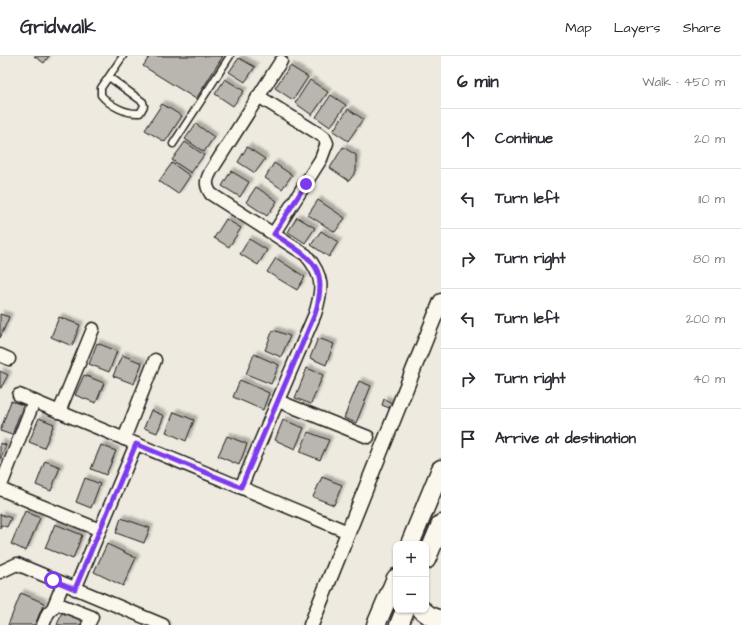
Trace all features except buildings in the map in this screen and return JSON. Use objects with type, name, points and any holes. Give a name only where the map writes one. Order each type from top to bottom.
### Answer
[{"type":"main road","points":[[411,541],[441,469]]},
{"type":"main road","points":[[429,553],[441,524]]},
{"type":"main road","points":[[376,625],[393,585]]},
{"type":"main road","points":[[399,625],[405,613]]},
{"type":"main road","points":[[426,613],[441,620]]},
{"type":"street","points":[[241,487],[315,314],[321,296],[321,286],[316,267],[306,255],[211,194],[206,187],[206,180],[210,171],[281,61]]},
{"type":"street","points":[[258,96],[324,137],[327,144],[321,159],[274,234]]},
{"type":"street","points":[[311,625],[441,301]]},
{"type":"street","points":[[60,412],[93,329]]},
{"type":"street","points":[[124,439],[155,360]]},
{"type":"street","points":[[19,395],[348,532]]},
{"type":"street","points":[[34,401],[0,488],[100,530]]},
{"type":"street","points":[[278,401],[368,437]]},
{"type":"street","points":[[75,589],[136,444]]},
{"type":"street","points":[[0,572],[17,564],[163,625]]},
{"type":"street","points":[[51,625],[55,616],[55,606],[63,584]]},
{"type":"street","points":[[43,625],[48,614],[55,606]]},
{"type":"street","points":[[55,606],[92,617],[88,625]]},
{"type":"lane","points":[[109,77],[143,102],[144,106],[140,113],[127,112],[105,100],[102,95],[101,88],[123,56]]},
{"type":"lane","points":[[174,144],[230,56]]},
{"type":"route","points":[[53,580],[75,589],[136,444],[241,487],[315,314],[321,296],[320,276],[316,267],[306,255],[274,234],[306,184]]}]
